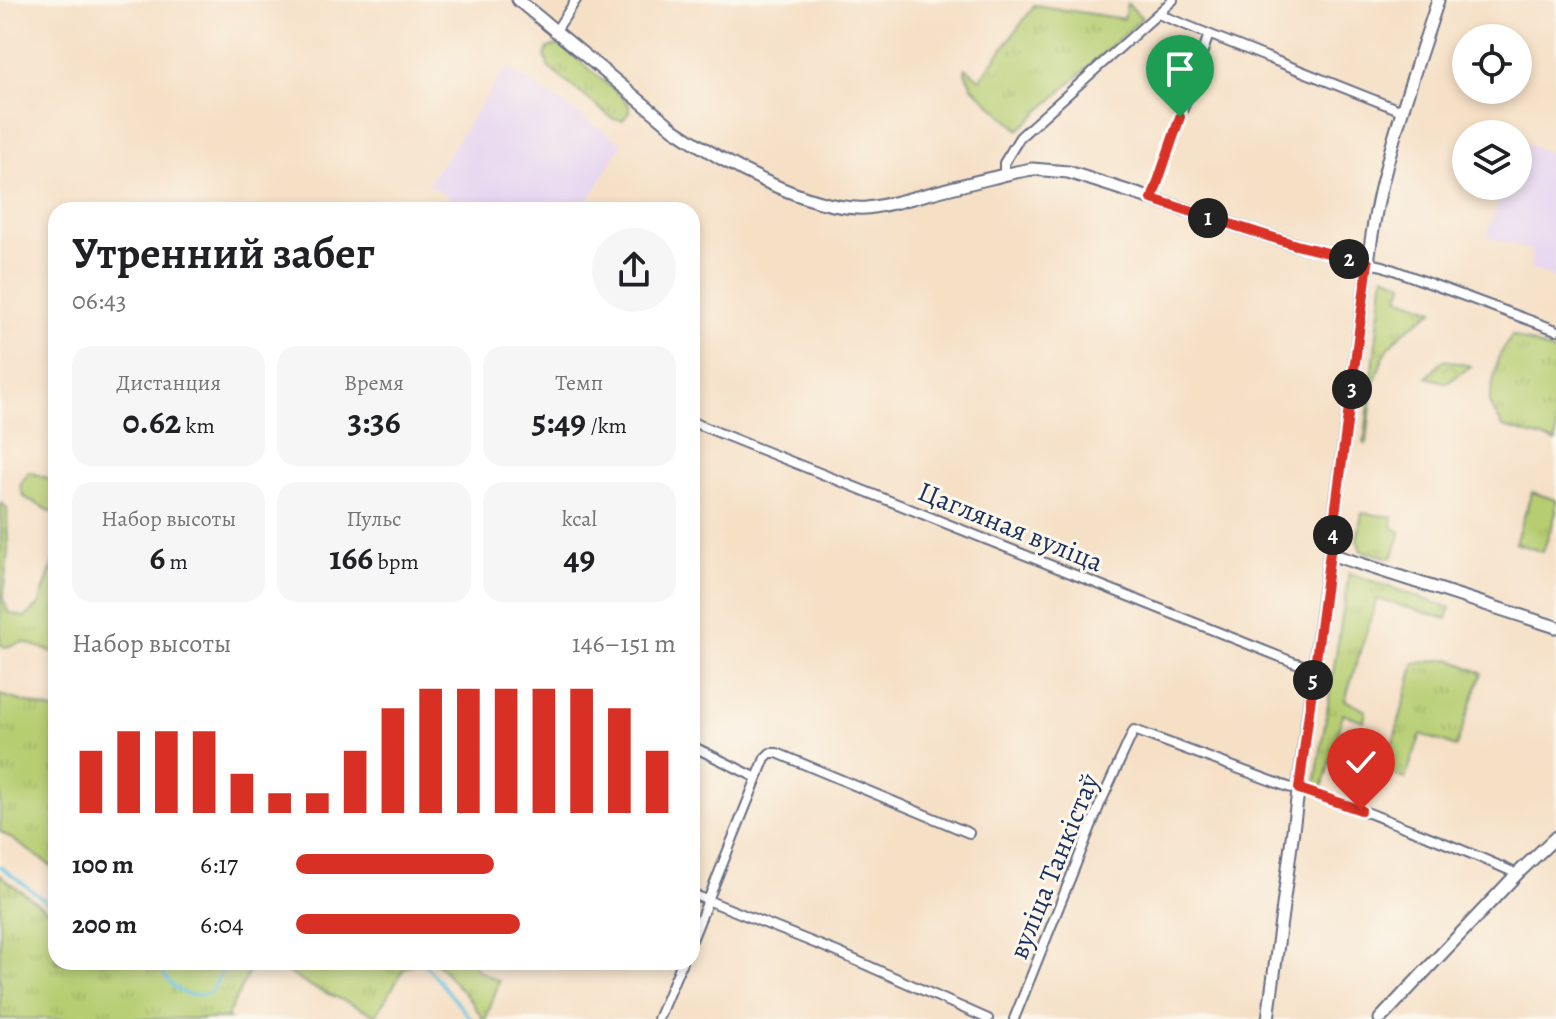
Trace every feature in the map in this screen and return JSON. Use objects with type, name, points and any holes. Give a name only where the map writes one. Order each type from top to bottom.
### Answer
[{"type":"main road","points":[[518,0],[697,145],[759,178],[818,201],[865,208],[1032,169],[1068,172],[1296,245],[1368,263]]},
{"type":"main road","points":[[1268,1019],[1368,263],[1384,173],[1438,0]]},
{"type":"main road","points":[[1330,554],[1556,627]]},
{"type":"main road","points":[[1380,1019],[1556,837]]},
{"type":"street","points":[[555,32],[576,0]]},
{"type":"street","points":[[1004,175],[1004,163],[1020,137],[1173,0]]},
{"type":"street","points":[[1158,14],[1402,111]]},
{"type":"street","points":[[1152,199],[1209,34]]},
{"type":"street","points":[[1368,263],[1556,330]]},
{"type":"street","name":"Цагляная вуліца","points":[[700,425],[1314,668]]},
{"type":"street","name":"вуліца Танкістаў","points":[[1014,1019],[1100,804],[1134,730],[1299,789]]},
{"type":"street","points":[[700,750],[757,778]]},
{"type":"street","points":[[700,922],[765,758],[770,753],[777,753],[969,833]]},
{"type":"street","points":[[1299,789],[1465,850],[1517,874]]},
{"type":"street","points":[[700,897],[837,952],[988,1019]]},
{"type":"street","points":[[658,1019],[679,970]]},
{"type":"shaded area","points":[[507,67],[622,143],[588,202],[456,202],[428,183]]},
{"type":"shaded area","points":[[1532,146],[1556,155],[1556,279],[1530,268],[1532,251],[1486,236],[1499,200],[1532,200]]},
{"type":"green space","points":[[1127,3],[1142,18],[1019,130],[973,88],[965,73],[966,68],[980,79],[1035,5],[1124,19]]},
{"type":"green space","points":[[557,45],[566,49],[629,104],[629,112],[623,120],[613,119],[549,68],[545,56],[548,48]]},
{"type":"green space","points":[[1384,275],[1404,283],[1399,297],[1434,310],[1389,347],[1374,387],[1367,443],[1364,444]]},
{"type":"green space","points":[[1512,335],[1556,353],[1556,442],[1503,427],[1489,403],[1498,358]]},
{"type":"green space","points":[[1444,360],[1471,366],[1447,383],[1427,377]]},
{"type":"green space","points":[[29,472],[48,478],[48,510],[24,497],[20,485]]},
{"type":"green space","points":[[1532,492],[1556,500],[1556,513],[1543,552],[1515,543]]},
{"type":"green space","points":[[1,503],[7,508],[8,551],[3,599],[9,613],[25,617],[39,605],[48,578],[48,650],[24,642],[5,647],[0,644]]},
{"type":"green space","points":[[1362,513],[1393,517],[1392,527],[1401,532],[1392,558],[1361,551],[1357,540]]},
{"type":"green space","points":[[1349,573],[1450,608],[1447,619],[1377,599],[1345,700],[1366,711],[1364,721],[1343,714],[1322,789],[1315,786]]},
{"type":"green space","points":[[1450,659],[1482,673],[1456,747],[1421,734],[1405,779],[1385,772],[1415,663]]},
{"type":"green space","points":[[0,695],[48,709],[48,864],[0,831]]},
{"type":"green space","points":[[0,875],[48,911],[48,970],[250,970],[227,1016],[230,1019],[0,1019]]},
{"type":"green space","points":[[284,970],[403,970],[376,1015],[308,985]]},
{"type":"green space","points":[[443,970],[478,970],[499,981],[486,1019]]},
{"type":"waterway","points":[[0,866],[48,903]]},
{"type":"waterway","points":[[162,970],[177,990],[190,995],[210,993],[223,970]]},
{"type":"waterway","points":[[430,970],[471,1019]]},
{"type":"route","points":[[1180,117],[1152,199],[1296,245],[1368,263],[1299,789],[1361,810]]}]
